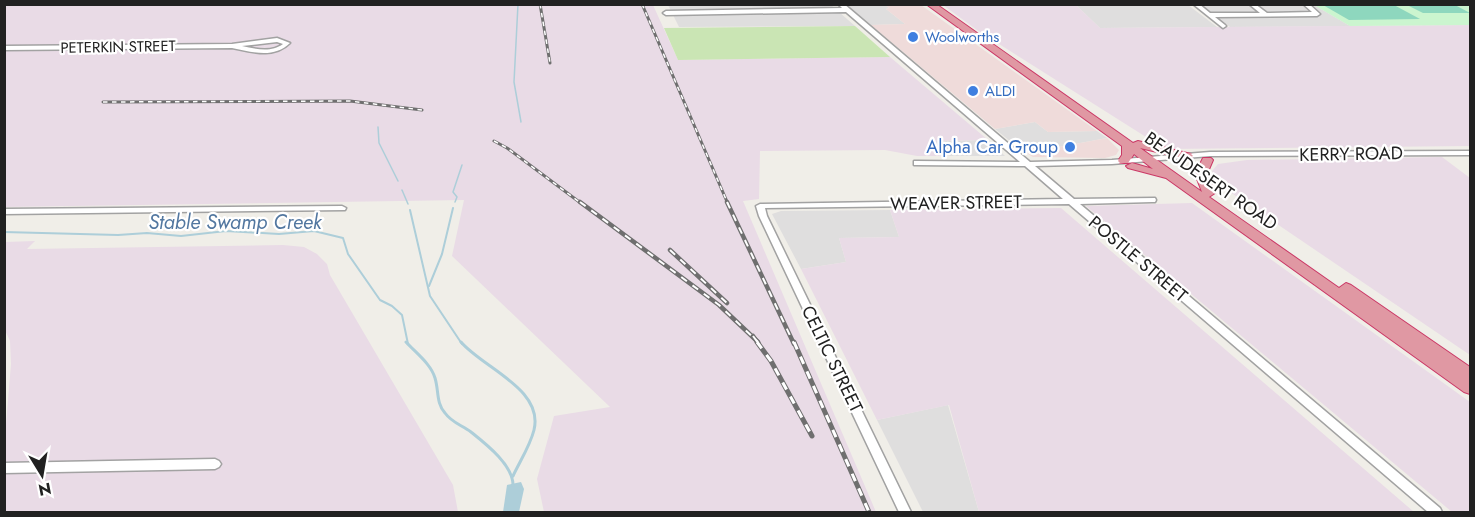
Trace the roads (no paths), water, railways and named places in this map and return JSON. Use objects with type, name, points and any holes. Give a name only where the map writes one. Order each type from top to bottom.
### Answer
[{"type":"highway","name":"BEAUDESERT ROAD","points":[[930,4],[1133,144]]},
{"type":"highway","name":"BEAUDESERT ROAD","points":[[937,4],[1157,161],[1209,193],[1470,375]]},
{"type":"highway","points":[[1176,179],[1128,164],[1128,155],[1133,144],[1187,156]]},
{"type":"highway","points":[[1207,160],[1201,174],[1209,193]]},
{"type":"highway","name":"BEAUDESERT ROAD","points":[[1157,161],[1176,179],[1470,388]]},
{"type":"street","points":[[662,4],[667,15],[847,10]]},
{"type":"street","name":"POSTLE STREET","points":[[840,4],[1437,513]]},
{"type":"street","points":[[1196,4],[1223,26]]},
{"type":"street","points":[[1251,4],[1266,15]]},
{"type":"street","points":[[1209,15],[1317,14],[1305,4]]},
{"type":"street","name":"PETERKIN STREET","points":[[4,48],[231,46],[277,40],[287,43],[278,49],[265,51],[231,46]]},
{"type":"street","name":"KERRY ROAD","points":[[917,163],[1029,164],[1048,167],[1128,164],[1187,156],[1470,153]]},
{"type":"street","name":"KERRY ROAD","points":[[1157,161],[1207,160],[1232,155]]},
{"type":"street","name":"WEAVER STREET","points":[[760,206],[1152,200]]},
{"type":"street","name":"CELTIC STREET","points":[[760,206],[762,216],[905,513]]},
{"type":"street","points":[[4,212],[342,208]]},
{"type":"street","points":[[4,468],[215,464]]},
{"type":"water","points":[[521,482],[524,489],[519,512],[503,512],[507,485]]},
{"type":"waterway","points":[[518,4],[514,82],[521,122]]},
{"type":"waterway","points":[[378,127],[379,143],[398,181]]},
{"type":"waterway","points":[[455,202],[457,197],[453,192],[462,165]]},
{"type":"waterway","points":[[402,190],[408,204]]},
{"type":"waterway","points":[[429,286],[442,254],[453,208]]},
{"type":"waterway","points":[[410,210],[430,296],[462,344]]},
{"type":"waterway","name":"Stable Swamp Creek","points":[[4,232],[118,235],[147,233],[181,236],[226,231],[279,234],[314,231],[343,238],[348,254],[380,300],[392,306],[402,315],[408,344]]},
{"type":"waterway","points":[[461,342],[509,380],[530,403],[535,416],[534,430],[513,476]]},
{"type":"waterway","name":"Stable Swamp Creek","points":[[408,344],[427,363],[433,373],[442,409],[451,419],[477,437],[498,456],[509,470],[513,485]]},
{"type":"railway","points":[[540,4],[550,63]]},
{"type":"railway","points":[[642,4],[728,204]]},
{"type":"railway","points":[[103,102],[350,101],[422,110]]},
{"type":"railway","points":[[494,141],[507,148],[582,204]]},
{"type":"railway","points":[[580,202],[719,305],[756,340]]},
{"type":"railway","points":[[727,202],[794,344]]},
{"type":"railway","points":[[670,250],[727,303]]},
{"type":"railway","points":[[753,336],[756,340]]},
{"type":"railway","points":[[756,340],[759,344]]},
{"type":"railway","points":[[757,342],[771,361],[812,436]]},
{"type":"railway","points":[[794,342],[869,512]]},
{"type":"place","name":"Woolworths","points":[[913,37]]},
{"type":"place","name":"ALDI","points":[[973,91]]},
{"type":"place","name":"Alpha Car Group","points":[[1070,147]]}]
